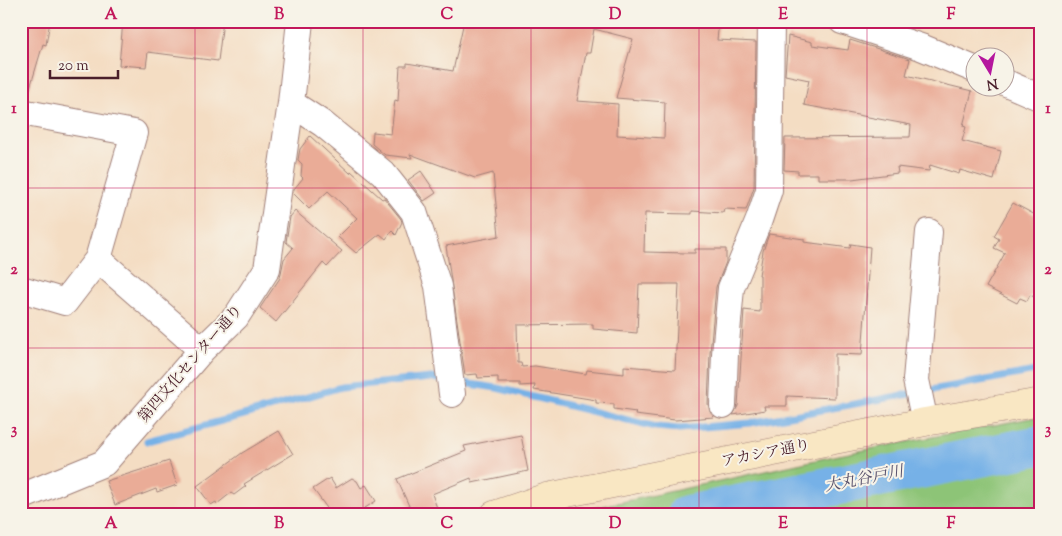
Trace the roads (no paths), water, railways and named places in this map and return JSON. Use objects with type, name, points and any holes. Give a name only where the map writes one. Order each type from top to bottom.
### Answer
[{"type":"street","name":"第四文化センター通り","points":[[21,497],[104,464],[202,350],[236,318],[267,269],[291,103],[300,21]]},
{"type":"street","points":[[723,405],[731,288],[760,220],[769,190],[771,21]]},
{"type":"street","points":[[855,23],[964,65]]},
{"type":"street","points":[[1014,86],[1041,98]]},
{"type":"street","points":[[291,103],[323,124],[383,173],[414,212],[438,286],[452,394]]},
{"type":"street","points":[[21,112],[134,134],[98,259],[65,302],[21,289]]},
{"type":"street","points":[[924,414],[916,380],[929,232]]},
{"type":"street","points":[[98,259],[202,350]]},
{"type":"street","name":"アカシア通り","points":[[494,515],[547,497],[924,414],[1041,402]]},
{"type":"waterway","points":[[456,382],[497,388],[656,427],[679,429],[750,423],[1041,370]]},
{"type":"waterway","points":[[147,441],[341,387],[431,378],[446,380]]},
{"type":"waterway","name":"大丸谷戸川","points":[[687,515],[1041,445]]}]
